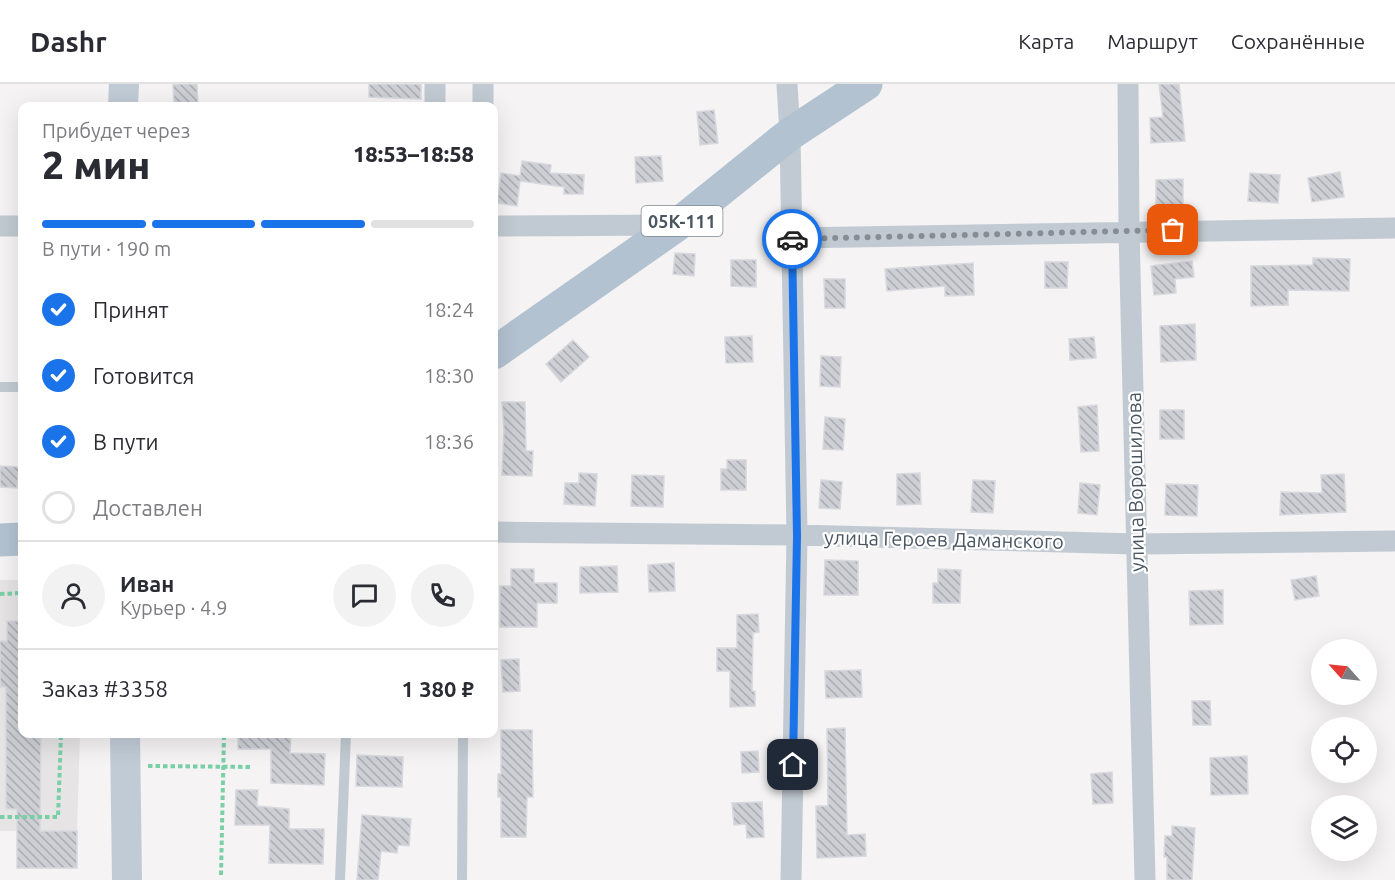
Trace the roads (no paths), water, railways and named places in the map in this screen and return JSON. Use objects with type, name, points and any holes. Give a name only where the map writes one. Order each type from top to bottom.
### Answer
[{"type":"main road","points":[[123,84],[123,102]]},
{"type":"main road","name":"05К-111","points":[[498,349],[677,225],[790,134],[866,84]]},
{"type":"main road","points":[[0,540],[18,539]]},
{"type":"main road","points":[[125,738],[127,880]]},
{"type":"street","points":[[435,84],[435,102]]},
{"type":"street","points":[[483,84],[483,102]]},
{"type":"street","points":[[787,84],[790,134],[797,536],[791,880]]},
{"type":"street","name":"улица Ворошилова","points":[[1128,84],[1129,231],[1145,880]]},
{"type":"street","points":[[498,226],[677,225]]},
{"type":"street","points":[[0,226],[18,226]]},
{"type":"street","points":[[792,238],[1395,228]]},
{"type":"street","name":"улица Героев Даманского","points":[[498,532],[1136,544],[1395,540]]},
{"type":"lane","points":[[0,387],[18,387]]},
{"type":"lane","points":[[340,880],[346,738]]},
{"type":"lane","points":[[462,880],[463,738]]}]
